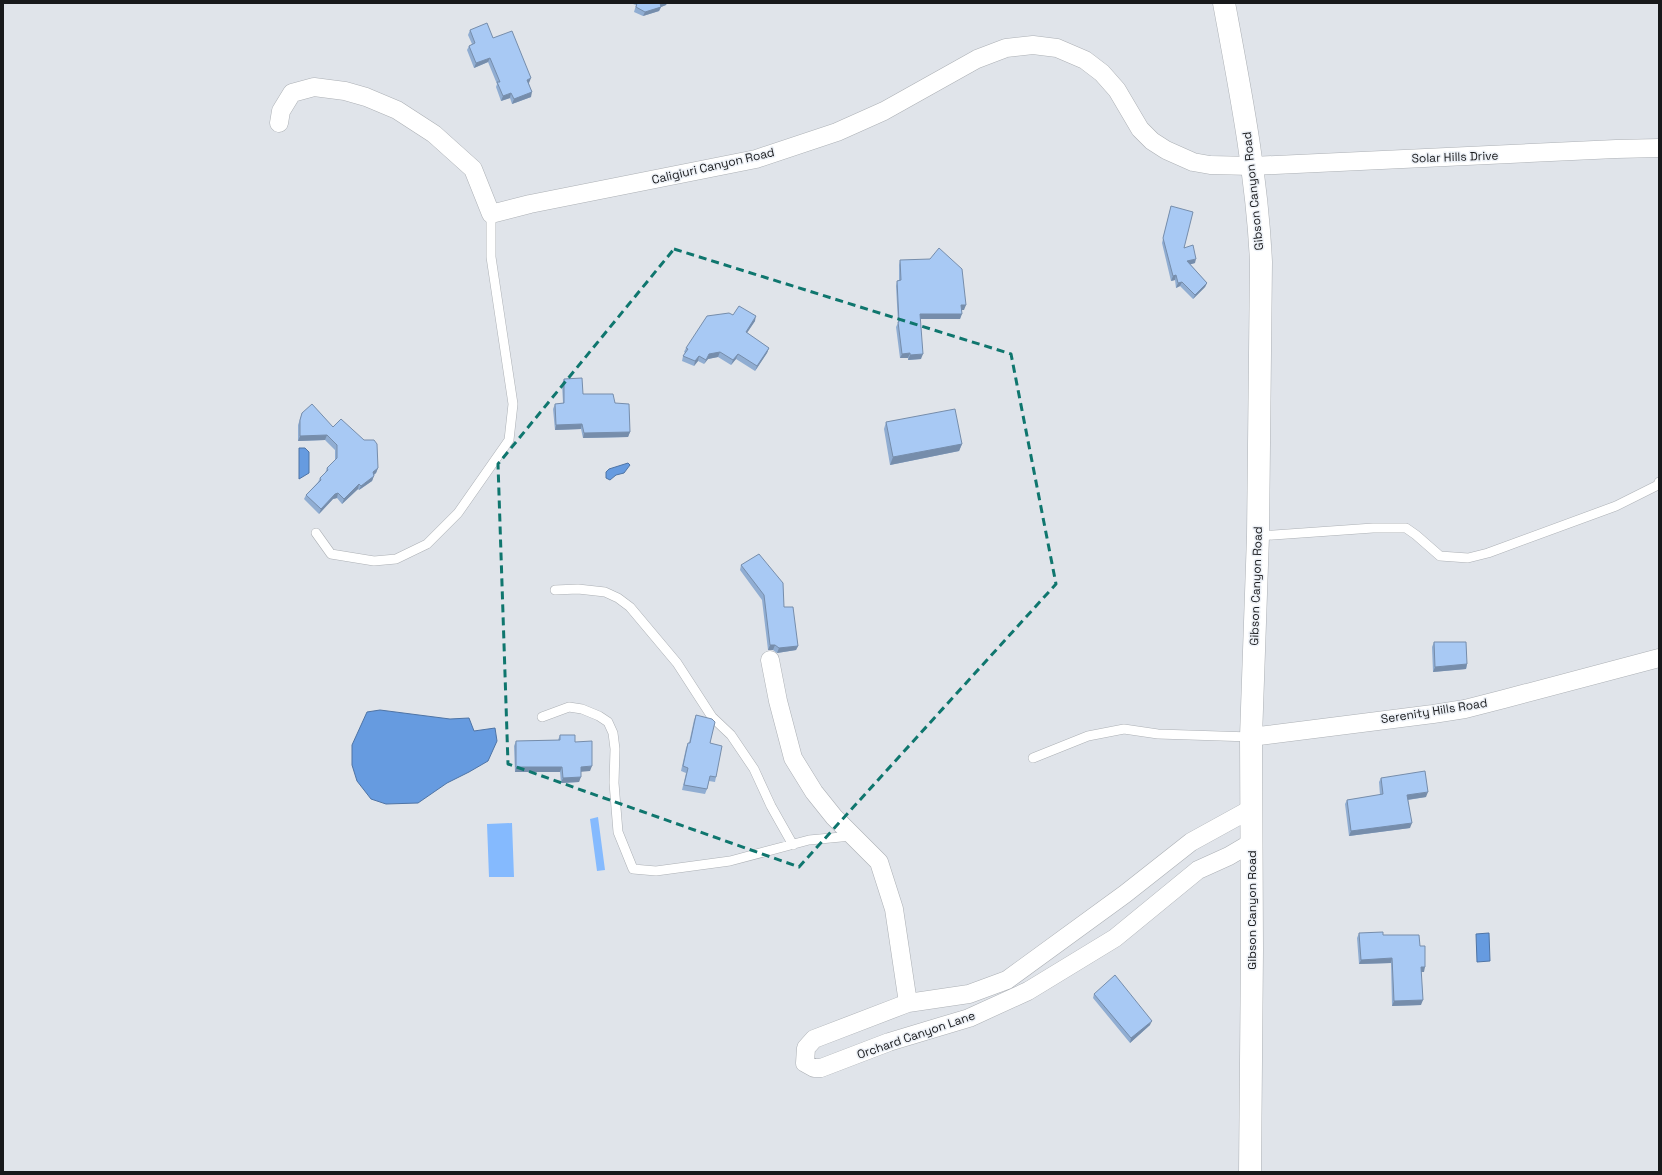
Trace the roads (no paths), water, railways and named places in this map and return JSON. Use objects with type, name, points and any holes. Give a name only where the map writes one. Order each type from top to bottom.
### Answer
[{"type":"main road","name":"Gibson Canyon Road","points":[[1224,3],[1242,99],[1252,166],[1260,227],[1261,262],[1258,536],[1251,737],[1252,957],[1250,1172]]},
{"type":"street","name":"Caligiuri Canyon Road","points":[[491,214],[530,204],[756,159],[837,132],[884,111],[977,59],[1006,48],[1033,45],[1057,48],[1085,60],[1102,73],[1117,90],[1140,129],[1152,141],[1166,150],[1193,162],[1210,165],[1252,166]]},
{"type":"street","points":[[279,123],[281,111],[292,93],[314,87],[346,91],[366,97],[397,110],[434,134],[473,169],[491,214]]},
{"type":"street","name":"Solar Hills Drive","points":[[1252,166],[1659,148]]},
{"type":"street","name":"Serenity Hills Road","points":[[1251,737],[1465,709],[1504,700],[1659,658]]},
{"type":"street","points":[[770,660],[778,701],[793,758],[814,792],[834,817],[879,862],[894,909],[908,1004]]},
{"type":"street","name":"Orchard Canyon Lane","points":[[1251,809],[1191,842],[1125,894],[1007,980],[969,994],[908,1004],[814,1039],[806,1048],[805,1063],[814,1068],[821,1068],[889,1042],[969,1018],[1028,991],[1115,938],[1198,870],[1229,856],[1251,843]]},
{"type":"lane","points":[[316,533],[331,554],[374,561],[396,559],[427,544],[458,513],[509,440],[513,404],[491,257],[491,214]]},
{"type":"lane","points":[[1258,536],[1373,528],[1406,528],[1440,556],[1468,558],[1488,553],[1616,506],[1658,485],[1659,482]]},
{"type":"lane","points":[[555,590],[578,589],[605,592],[618,598],[630,607],[677,663],[712,718],[731,735],[754,769],[771,806],[794,845]]},
{"type":"lane","points":[[542,717],[569,707],[582,709],[599,716],[608,722],[613,733],[615,749],[614,783],[618,832],[634,869],[656,871],[730,862],[810,840],[852,836]]},
{"type":"lane","points":[[1033,758],[1088,736],[1124,728],[1158,734],[1251,737]]}]
